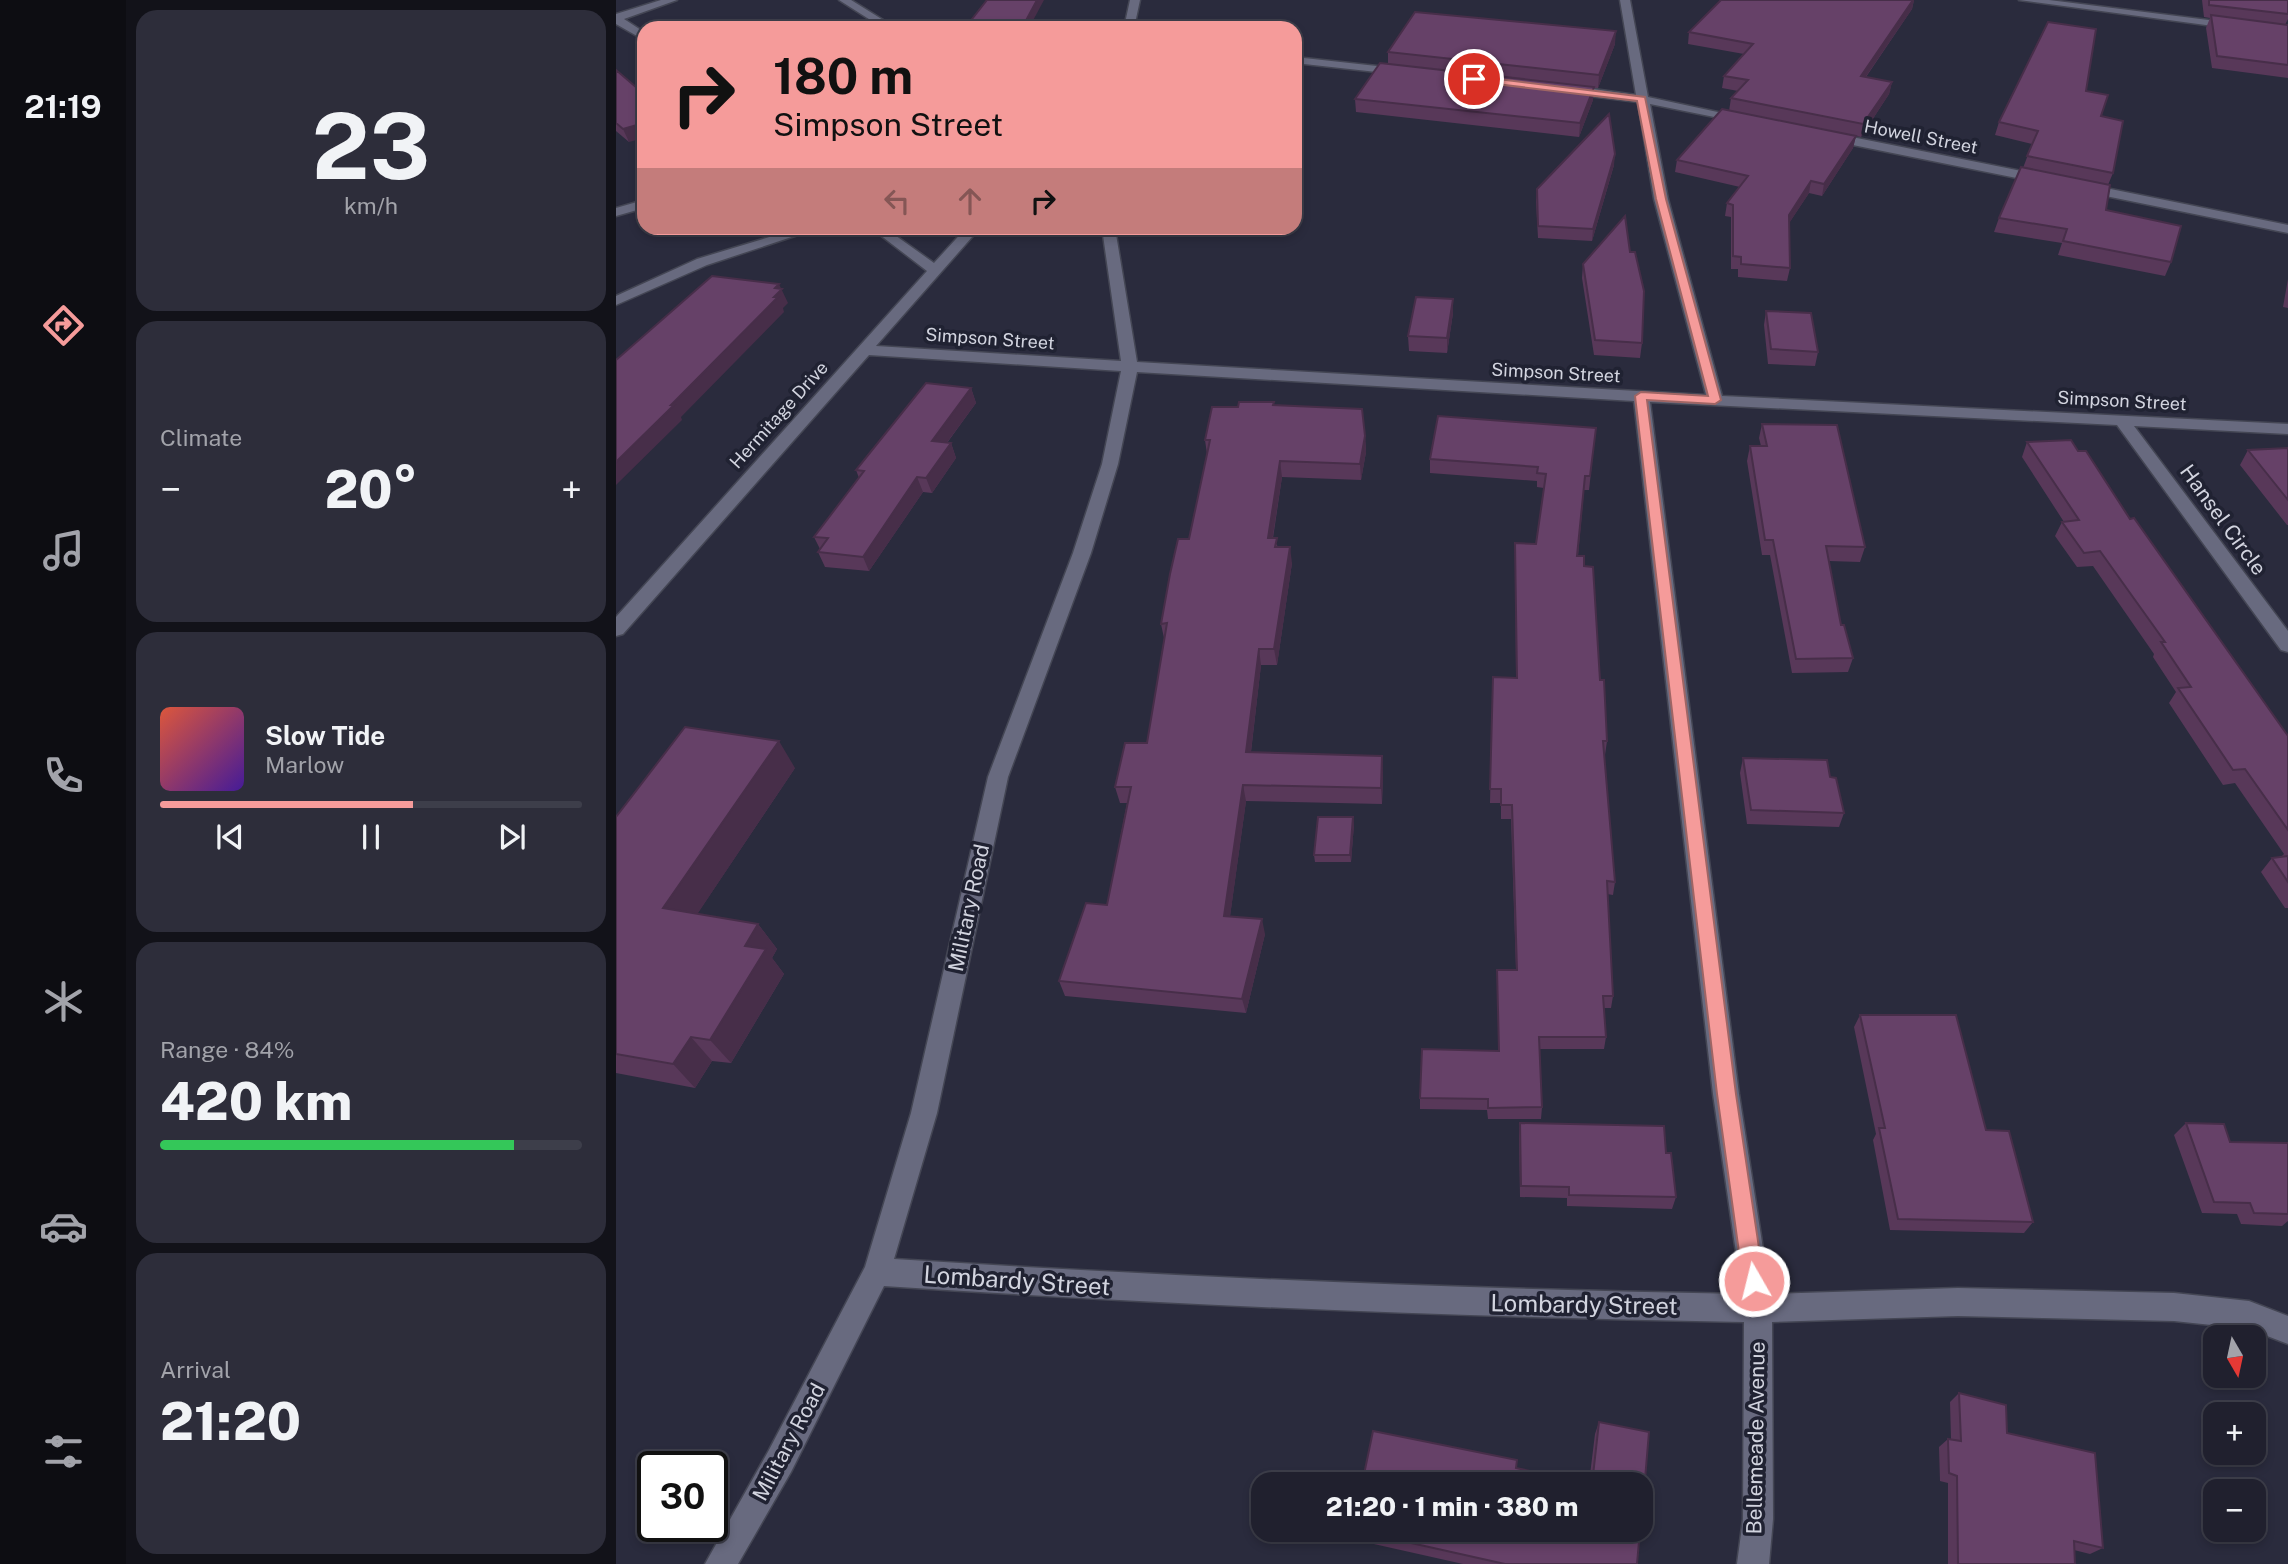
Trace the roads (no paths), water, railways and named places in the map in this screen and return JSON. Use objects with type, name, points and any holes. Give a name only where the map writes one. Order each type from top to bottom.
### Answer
[{"type":"street","points":[[616,18],[672,0]]},
{"type":"street","points":[[844,0],[879,21]]},
{"type":"street","points":[[1130,21],[1135,0]]},
{"type":"street","points":[[1625,0],[1661,199],[1715,400]]},
{"type":"street","points":[[2024,0],[2109,6],[2288,33]]},
{"type":"street","points":[[616,18],[637,32]]},
{"type":"street","points":[[1302,61],[1413,73]]},
{"type":"street","points":[[1551,87],[1641,99],[1763,123]]},
{"type":"street","name":"Howell Street","points":[[1816,134],[2059,183]]},
{"type":"street","points":[[2073,186],[2288,229]]},
{"type":"street","points":[[616,212],[637,206]]},
{"type":"street","points":[[616,301],[702,262],[789,235]]},
{"type":"street","points":[[886,235],[934,270]]},
{"type":"street","name":"Hermitage Drive","points":[[616,629],[801,417],[966,235]]},
{"type":"street","name":"Military Road","points":[[721,1564],[780,1461],[877,1272],[924,1113],[998,777],[1082,553],[1110,464],[1130,368],[1110,235]]},
{"type":"street","name":"Simpson Street","points":[[864,350],[1130,368],[2288,429]]},
{"type":"street","name":"Bellemeade Avenue","points":[[1641,396],[1726,1094],[1758,1308],[1758,1519],[1753,1564]]},
{"type":"street","name":"Hansel Circle","points":[[2122,421],[2288,645]]},
{"type":"street","name":"Lombardy Street","points":[[877,1272],[1187,1292],[1445,1302],[1758,1308],[1958,1302],[2174,1307],[2249,1315],[2288,1330]]}]
